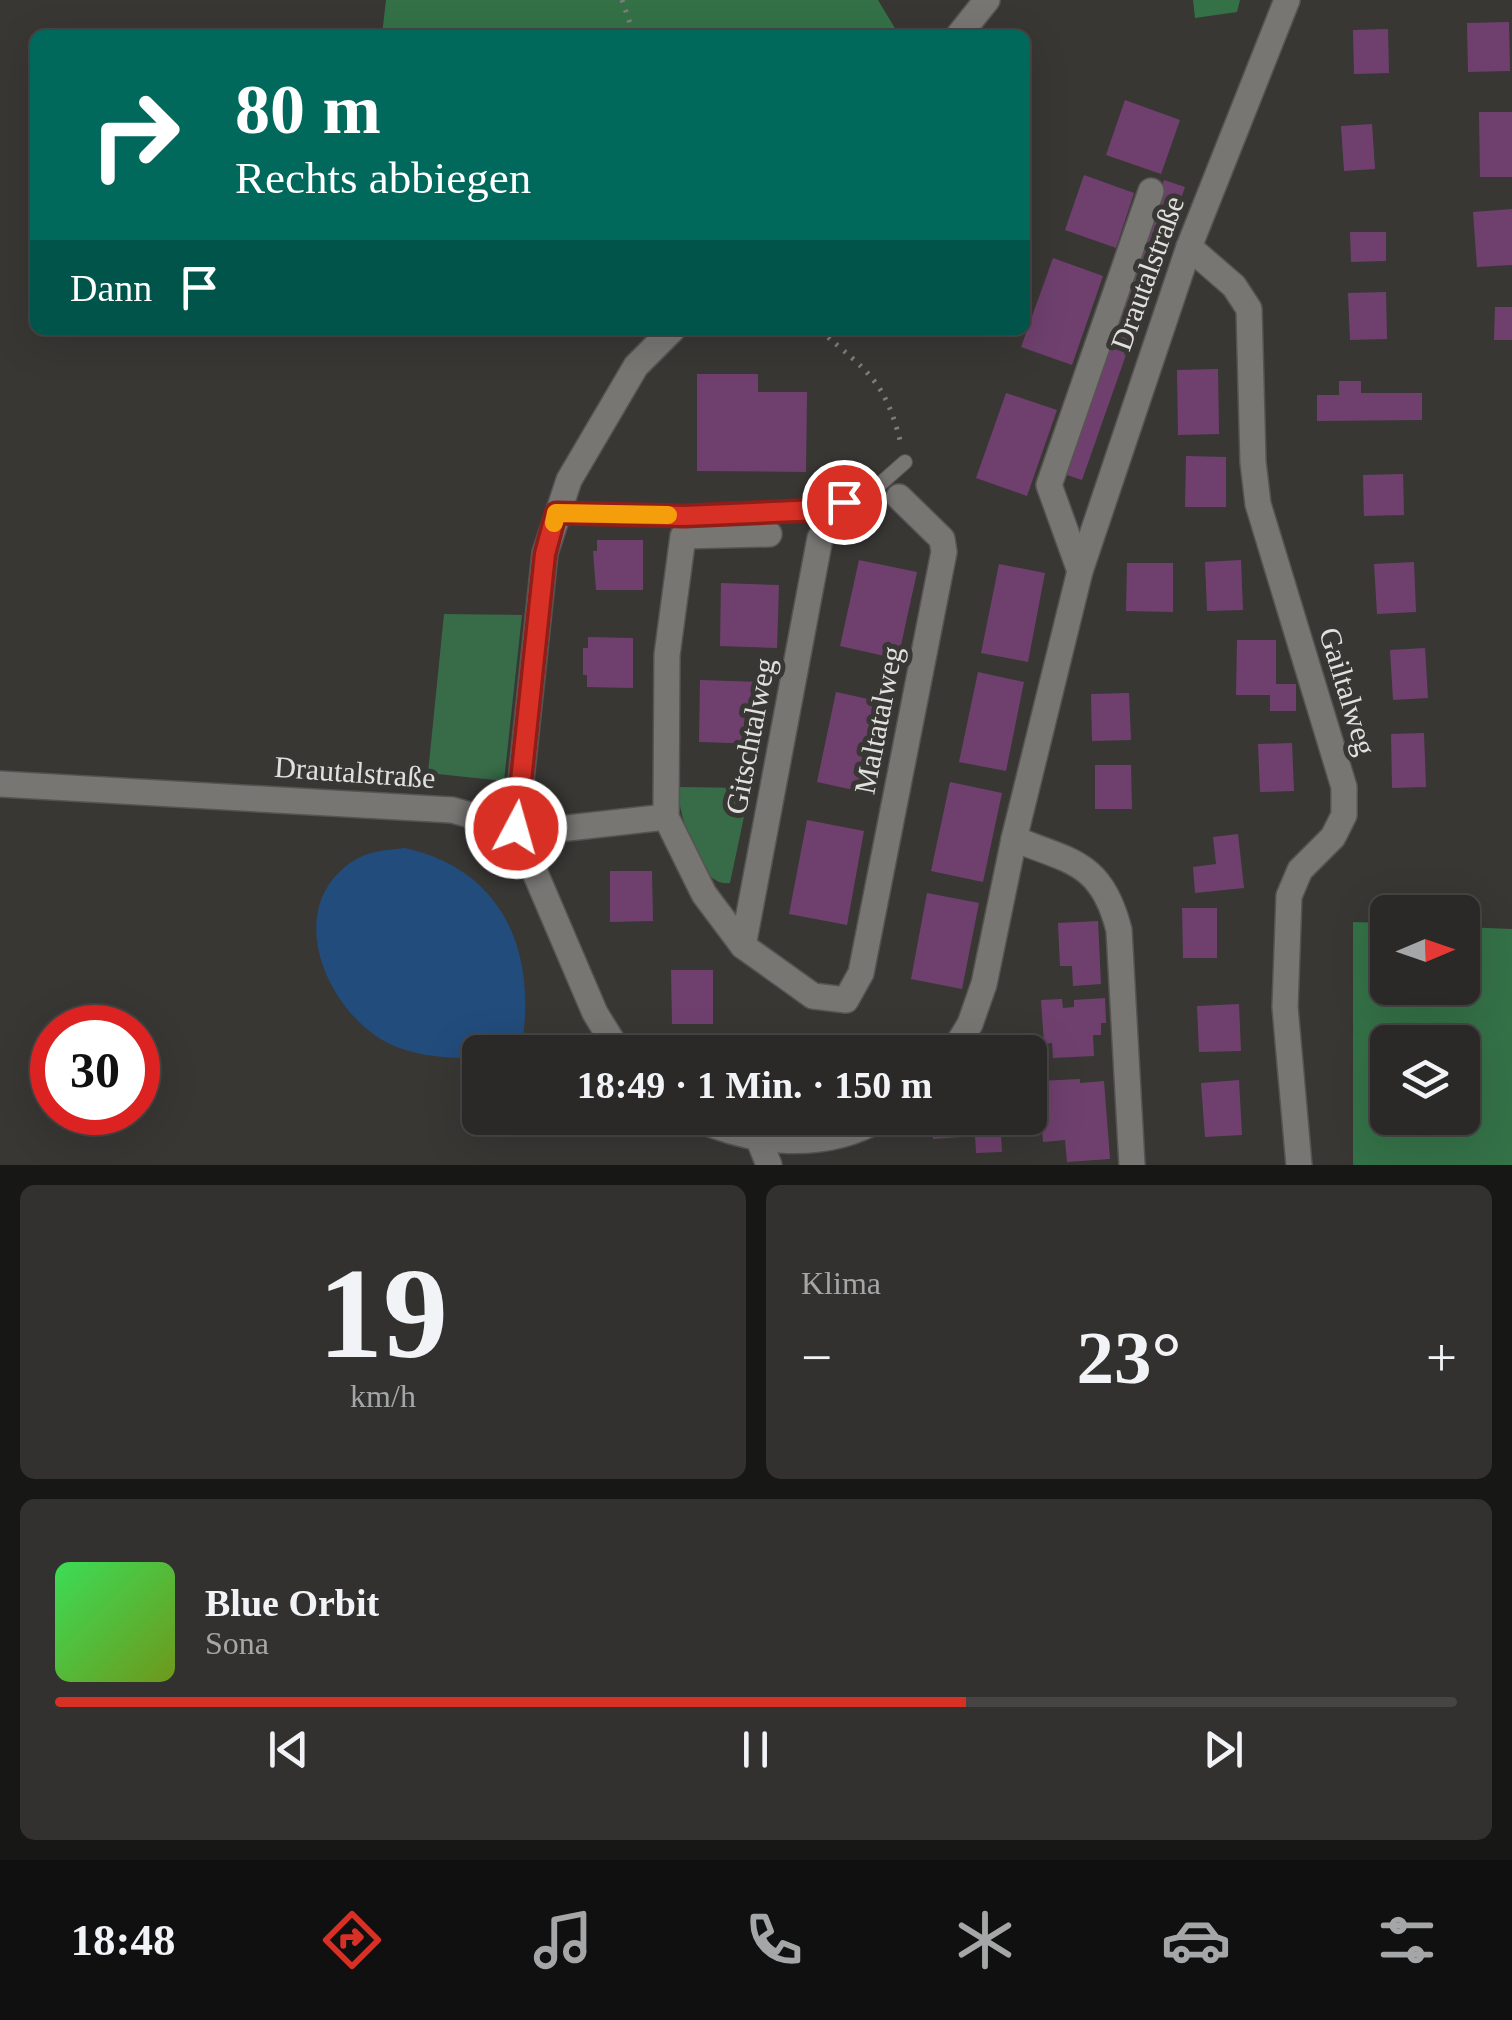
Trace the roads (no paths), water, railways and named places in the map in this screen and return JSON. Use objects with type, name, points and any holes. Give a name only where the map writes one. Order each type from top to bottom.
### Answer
[{"type":"street","points":[[963,30],[987,0]]},
{"type":"street","name":"Drautalstraße","points":[[963,1035],[984,984],[1014,840],[1080,571],[1189,247],[1286,0]]},
{"type":"street","name":"Drautalstraße","points":[[1080,571],[1049,484],[1151,191]]},
{"type":"street","name":"Gailtalweg","points":[[1189,247],[1234,286],[1248,309],[1258,504],[1344,787],[1344,816],[1333,837],[1300,870],[1288,896],[1286,1007],[1298,1165]]},
{"type":"street","points":[[608,1035],[516,828],[545,554],[556,513],[569,480],[636,366],[667,335]]},
{"type":"street","name":"Maltatalweg","points":[[743,946],[813,996],[846,1000],[861,973],[944,552],[942,539],[899,497]]},
{"type":"street","points":[[743,946],[704,894],[666,817],[668,655],[683,536],[769,534]]},
{"type":"street","name":"Gitschtalweg","points":[[743,946],[820,538]]},
{"type":"street","name":"Drautalstraße","points":[[0,784],[452,810],[541,831],[666,817]]},
{"type":"street","points":[[1014,840],[1074,862],[1098,878],[1112,902],[1120,930],[1132,1165]]},
{"type":"street","points":[[740,1135],[759,1140],[836,1135]]},
{"type":"street","points":[[759,1140],[769,1165]]},
{"type":"lane","points":[[556,513],[685,516],[819,510],[870,494],[905,462]]},
{"type":"water","points":[[405,848],[438,858],[487,893],[504,916],[516,943],[523,972],[523,1035],[462,1035],[462,1058],[426,1055],[376,1036],[340,999],[319,951],[316,926],[321,902],[332,880],[353,861],[378,851]]}]
